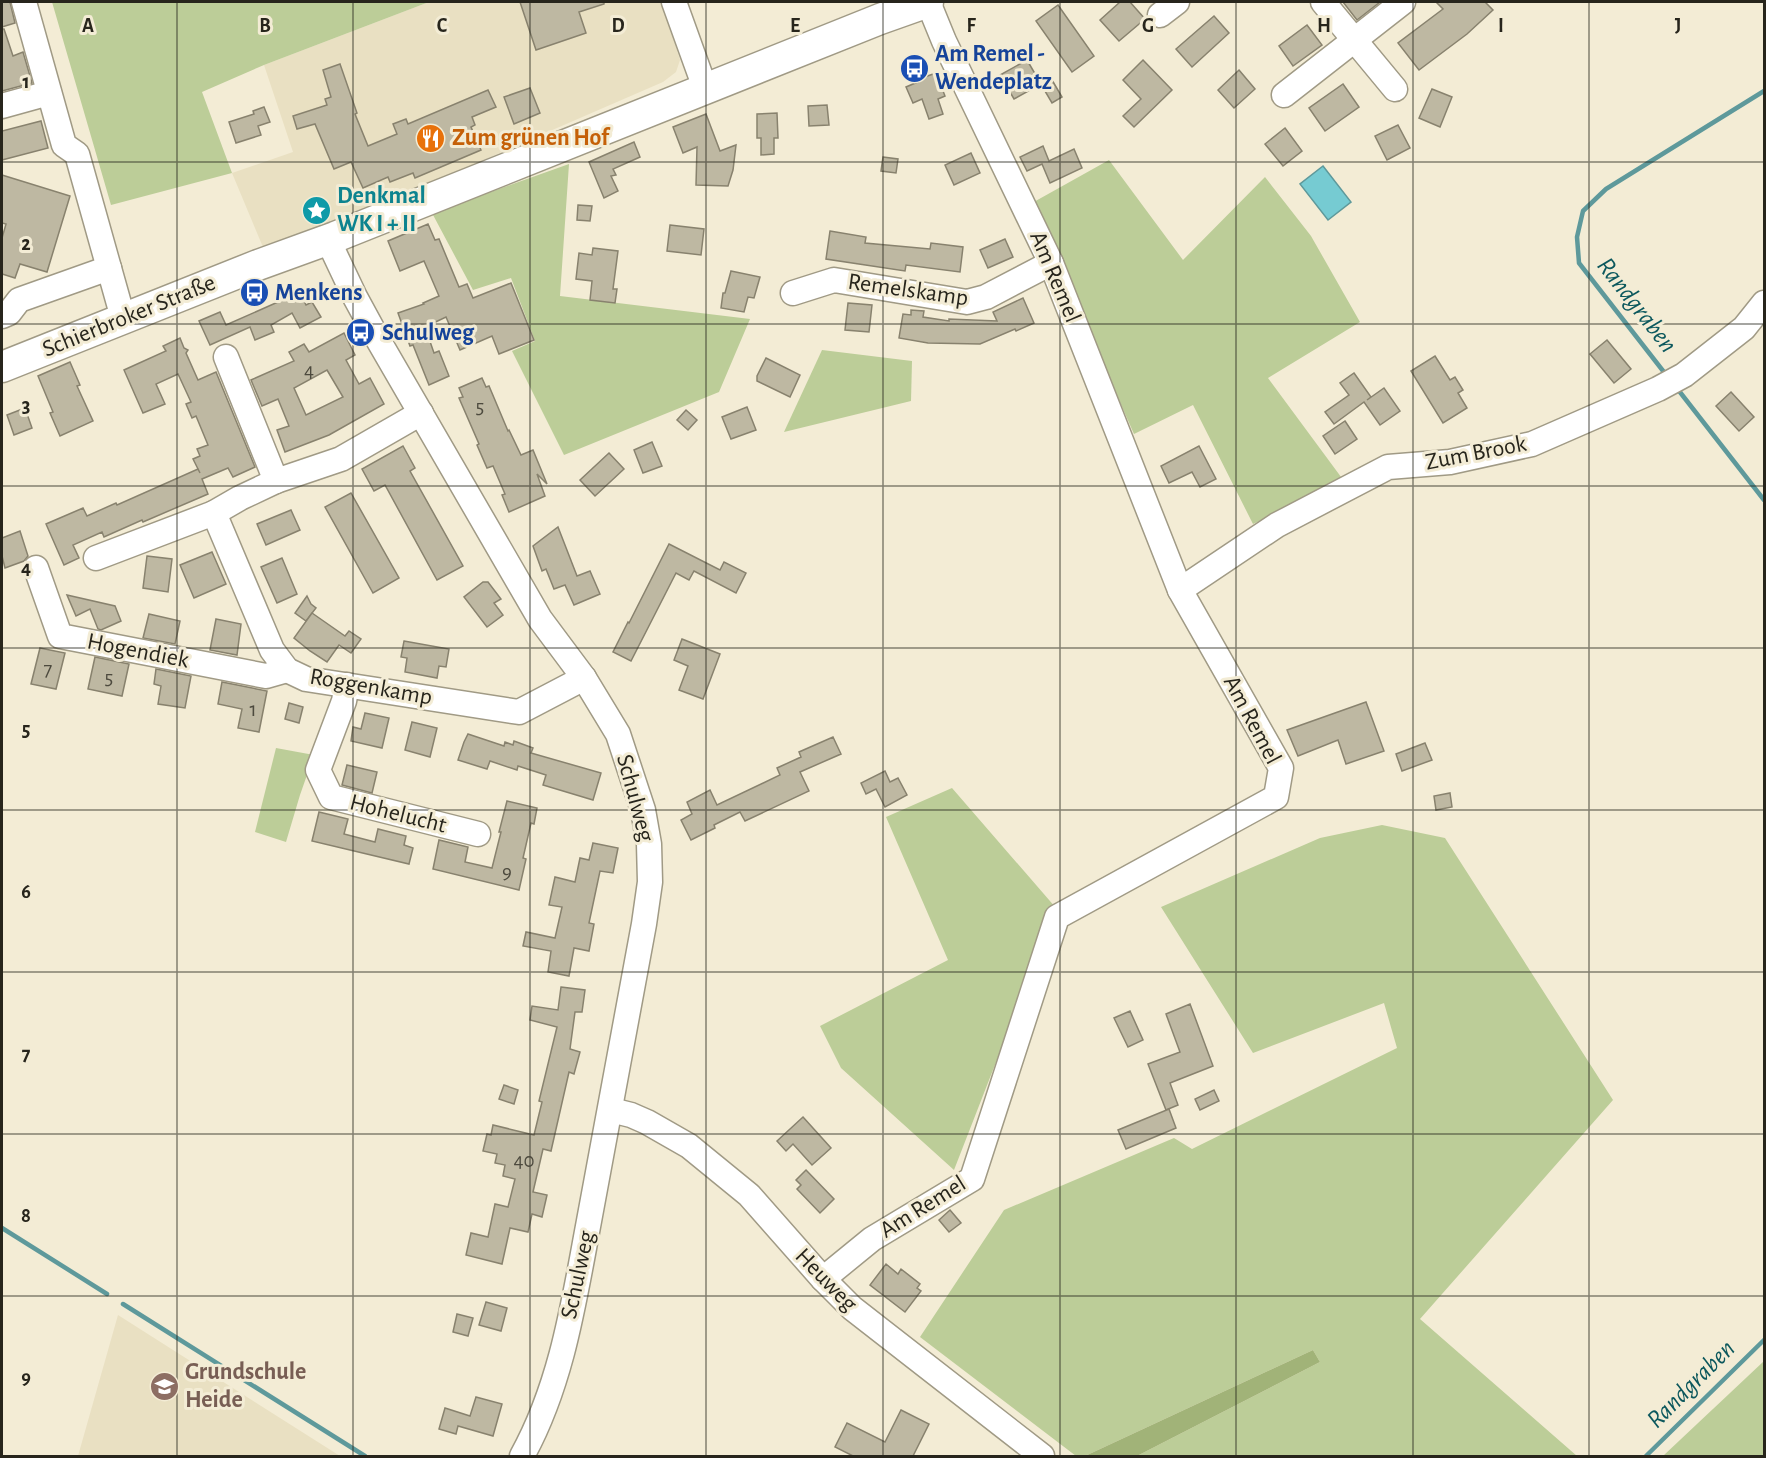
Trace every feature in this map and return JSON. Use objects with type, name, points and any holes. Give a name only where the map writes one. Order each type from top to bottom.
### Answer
[{"type":"main road","name":"Schierbroker Straße","points":[[2,367],[928,2]]},
{"type":"street","points":[[24,2],[64,145],[77,154],[123,318]]},
{"type":"street","points":[[674,2],[705,88]]},
{"type":"street","name":"Am Remel","points":[[823,1279],[872,1239],[972,1179],[1057,917],[1275,797],[1281,768],[1180,590],[1051,263],[944,41],[928,2]]},
{"type":"street","points":[[1323,2],[1395,89]]},
{"type":"street","points":[[1284,95],[1403,2]]},
{"type":"street","points":[[2,106],[49,93]]},
{"type":"street","name":"Schulweg","points":[[328,240],[355,297],[540,619],[584,678],[618,734],[643,810],[649,844],[650,882],[645,914],[582,1259],[557,1375],[536,1431],[522,1456]]},
{"type":"street","name":"Remelskamp","points":[[793,293],[834,280],[967,302],[986,297],[1051,263]]},
{"type":"street","points":[[2,316],[9,314],[19,300],[109,268]]},
{"type":"street","name":"Zum Brook","points":[[1180,590],[1277,525],[1388,467],[1450,462],[1532,444],[1658,389],[1684,375],[1744,328],[1764,303]]},
{"type":"street","points":[[226,357],[276,481]]},
{"type":"street","points":[[96,558],[214,513],[276,481],[341,459],[421,413]]},
{"type":"street","name":"Roggenkamp","points":[[214,513],[272,650],[287,670],[306,679],[519,712],[584,678]]},
{"type":"street","name":"Hogendiek","points":[[36,568],[60,636],[266,676],[287,670]]},
{"type":"street","name":"Hohelucht","points":[[346,685],[344,701],[318,770],[331,797],[478,834]]},
{"type":"street","name":"Heuweg","points":[[611,1110],[647,1122],[689,1146],[749,1195],[823,1279],[852,1308],[1041,1456]]},
{"type":"shaded area","points":[[429,2],[662,2],[680,60],[676,72],[663,82],[343,221],[265,252],[232,173],[293,152],[264,65]]},
{"type":"shaded area","name":"Grundschule Heide","points":[[118,1315],[340,1456],[78,1456]]},
{"type":"green space","points":[[52,2],[429,2],[264,65],[202,92],[232,173],[111,205]]},
{"type":"green space","points":[[1109,160],[1183,260],[1265,177],[1311,236],[1360,322],[1268,378],[1344,481],[1253,524],[1193,405],[1134,434],[1032,203]]},
{"type":"green space","points":[[569,164],[560,296],[750,319],[719,392],[564,455],[512,351],[535,341],[511,278],[473,290],[432,213]]},
{"type":"green space","points":[[822,350],[912,361],[911,401],[784,432]]},
{"type":"green space","points":[[276,748],[314,755],[286,842],[255,832]]},
{"type":"green space","points":[[952,788],[1056,908],[954,1170],[841,1068],[820,1026],[948,960],[886,817]]},
{"type":"green space","points":[[1382,825],[1445,838],[1613,1100],[1420,1319],[1577,1456],[1137,1456],[1320,1362],[1313,1350],[1085,1456],[1076,1456],[920,1337],[1004,1210],[1174,1138],[1192,1149],[1397,1048],[1384,1003],[1253,1053],[1161,907],[1320,838]]},
{"type":"green space","points":[[1313,1350],[1320,1362],[1137,1456],[1085,1456]]},
{"type":"green space","points":[[1764,1361],[1764,1456],[1663,1456]]},
{"type":"water","points":[[1323,166],[1351,202],[1328,220],[1300,184]]},
{"type":"building","points":[[2,2],[10,2],[15,23],[2,27]]},
{"type":"building","points":[[520,2],[604,2],[604,4],[579,12],[586,33],[536,50]]},
{"type":"building","points":[[1120,2],[1130,2],[1145,19],[1119,41],[1100,20]]},
{"type":"building","points":[[1343,2],[1380,2],[1357,20]]},
{"type":"building","points":[[1436,2],[1485,2],[1493,10],[1467,34],[1419,70],[1398,43],[1443,9]]},
{"type":"building","points":[[1058,5],[1094,56],[1072,72],[1036,21]]},
{"type":"building","points":[[1214,16],[1229,33],[1192,67],[1176,49]]},
{"type":"building","points":[[1307,25],[1322,45],[1293,66],[1279,46]]},
{"type":"building","points":[[2,29],[4,29],[13,56],[23,52],[32,83],[2,91]]},
{"type":"building","points":[[1027,60],[1041,84],[1014,99],[1000,75]]},
{"type":"building","points":[[1143,60],[1172,90],[1134,127],[1123,116],[1141,99],[1123,80]]},
{"type":"building","name":"Zum grünen Hof","points":[[340,64],[357,113],[355,114],[368,146],[397,134],[393,124],[406,119],[408,124],[488,90],[496,107],[472,117],[475,125],[471,127],[481,150],[415,178],[413,173],[390,182],[388,177],[363,188],[351,162],[334,169],[315,124],[297,129],[293,116],[327,105],[325,99],[331,97],[323,70]]},
{"type":"building","points":[[1239,70],[1255,89],[1234,108],[1218,90]]},
{"type":"building","points":[[936,73],[945,96],[938,99],[943,114],[929,119],[922,99],[913,103],[906,87]]},
{"type":"building","points":[[1052,80],[1062,97],[1052,103],[1042,86]]},
{"type":"building","points":[[1343,84],[1359,107],[1325,131],[1309,108]]},
{"type":"building","points":[[530,88],[540,113],[514,124],[504,97]]},
{"type":"building","points":[[1432,89],[1452,97],[1440,127],[1419,118]]},
{"type":"building","points":[[827,105],[829,125],[809,126],[808,106]]},
{"type":"building","points":[[264,107],[270,122],[258,126],[261,135],[236,143],[229,122],[254,114],[253,111]]},
{"type":"building","points":[[777,113],[778,138],[774,138],[774,154],[761,155],[761,138],[757,138],[757,114]]},
{"type":"building","points":[[706,114],[720,151],[736,145],[733,170],[728,186],[696,185],[697,147],[683,153],[673,127]]},
{"type":"building","points":[[41,121],[48,148],[2,160],[2,131]]},
{"type":"building","points":[[1398,125],[1410,148],[1387,160],[1375,136]]},
{"type":"building","points":[[1285,128],[1302,151],[1283,166],[1265,144]]},
{"type":"building","points":[[634,142],[640,157],[613,169],[616,175],[611,176],[618,191],[604,198],[589,162]]},
{"type":"building","points":[[1043,146],[1049,161],[1074,149],[1082,168],[1050,183],[1042,164],[1027,171],[1020,157]]},
{"type":"building","points":[[971,153],[980,173],[954,185],[945,165]]},
{"type":"building","points":[[883,157],[898,159],[896,173],[881,171]]},
{"type":"building","points":[[2,175],[70,196],[47,272],[20,264],[15,278],[2,274],[2,238],[6,224],[2,223]]},
{"type":"building","points":[[578,205],[592,206],[590,221],[577,220]]},
{"type":"building","points":[[428,224],[435,240],[439,239],[459,287],[467,284],[473,298],[511,283],[534,340],[499,354],[492,336],[460,350],[446,317],[425,327],[434,353],[439,351],[449,376],[429,385],[413,345],[410,346],[398,313],[439,296],[424,261],[400,271],[388,241]]},
{"type":"building","points":[[670,225],[704,229],[701,255],[667,251]]},
{"type":"building","points":[[830,231],[866,237],[865,243],[930,249],[931,243],[963,247],[960,272],[906,265],[905,271],[826,259]]},
{"type":"building","points":[[1005,239],[1013,257],[988,268],[980,250]]},
{"type":"building","points":[[593,248],[618,251],[613,289],[617,289],[615,303],[590,300],[592,281],[576,279],[579,253],[592,255]]},
{"type":"building","points":[[731,271],[760,277],[754,298],[748,297],[744,312],[721,308],[723,293],[725,293]]},
{"type":"building","points":[[298,289],[306,305],[312,302],[321,317],[300,328],[292,313],[271,325],[274,332],[255,340],[250,327],[210,345],[199,321],[220,312],[226,325],[278,302]]},
{"type":"building","points":[[1023,298],[1034,323],[980,344],[928,343],[899,338],[903,314],[911,315],[911,310],[924,311],[923,317],[949,321],[949,319],[997,321],[993,312]]},
{"type":"building","points":[[848,303],[872,305],[869,332],[845,330]]},
{"type":"building","points":[[344,333],[355,355],[346,360],[359,384],[370,378],[384,404],[329,435],[285,452],[277,430],[289,426],[278,399],[262,406],[251,380],[294,361],[289,352],[304,344],[309,352]],"holes":[[[327,370],[343,397],[306,415],[294,388]]]},
{"type":"building","points":[[180,338],[184,348],[188,350],[186,353],[198,380],[216,372],[255,467],[233,477],[228,468],[202,479],[208,494],[104,537],[102,532],[73,545],[79,558],[64,565],[46,524],[83,508],[87,516],[198,469],[193,459],[200,456],[197,449],[208,445],[196,416],[192,418],[186,404],[191,402],[178,374],[156,384],[165,404],[143,413],[124,370],[166,351],[163,346]]},
{"type":"building","points":[[1607,340],[1631,369],[1614,383],[1590,354]]},
{"type":"building","points":[[1435,356],[1450,380],[1455,377],[1463,390],[1458,393],[1467,408],[1443,423],[1411,371]]},
{"type":"building","points":[[766,358],[800,375],[790,397],[757,381],[757,376]]},
{"type":"building","points":[[70,362],[80,385],[77,386],[93,421],[60,436],[38,376]]},
{"type":"building","points":[[1354,373],[1371,397],[1367,400],[1384,388],[1400,411],[1380,425],[1364,402],[1334,424],[1325,412],[1349,395],[1340,383]]},
{"type":"building","points":[[482,378],[486,387],[489,386],[521,455],[533,450],[547,484],[537,474],[545,496],[509,512],[502,495],[505,494],[493,466],[487,468],[459,398],[463,397],[459,388]]},
{"type":"building","points":[[1731,392],[1754,417],[1739,431],[1716,406]]},
{"type":"building","points":[[747,407],[756,430],[731,439],[722,417]]},
{"type":"building","points":[[25,408],[32,428],[14,435],[7,415]]},
{"type":"building","points":[[686,410],[697,420],[688,430],[677,420]]},
{"type":"building","points":[[1345,421],[1357,439],[1335,454],[1323,436]]},
{"type":"building","points":[[652,442],[662,466],[643,473],[634,450]]},
{"type":"building","points":[[403,446],[415,468],[410,471],[463,566],[437,580],[385,485],[374,491],[362,469]]},
{"type":"building","points":[[1199,446],[1216,479],[1200,487],[1192,472],[1169,483],[1161,466]]},
{"type":"building","points":[[609,453],[624,469],[595,496],[580,480]]},
{"type":"building","points":[[351,493],[399,578],[373,593],[325,507]]},
{"type":"building","points":[[291,510],[300,530],[266,545],[257,524]]},
{"type":"building","points":[[558,527],[577,576],[590,571],[600,594],[574,605],[565,585],[554,589],[546,569],[542,571],[533,546]]},
{"type":"building","points":[[20,531],[28,556],[24,561],[5,568],[2,538]]},
{"type":"building","points":[[669,544],[720,570],[724,562],[746,573],[736,593],[694,571],[689,580],[676,573],[631,661],[613,652]]},
{"type":"building","points":[[212,552],[226,584],[194,598],[180,565]]},
{"type":"building","points":[[147,556],[172,559],[168,592],[143,588]]},
{"type":"building","points":[[282,558],[297,594],[277,603],[261,567]]},
{"type":"building","points":[[483,582],[488,582],[501,599],[494,603],[503,615],[487,627],[464,597]]},
{"type":"building","points":[[67,595],[115,606],[121,621],[101,630],[98,629],[90,609],[76,616]]},
{"type":"building","points":[[307,596],[316,608],[306,621],[295,613]]},
{"type":"building","points":[[312,613],[345,636],[349,631],[361,639],[351,653],[339,645],[327,662],[294,638]]},
{"type":"building","points":[[149,614],[180,621],[175,644],[143,638]]},
{"type":"building","points":[[216,619],[241,624],[237,655],[210,650]]},
{"type":"building","points":[[682,639],[720,654],[703,699],[679,690],[688,666],[674,660]]},
{"type":"building","points":[[404,641],[449,649],[446,667],[439,666],[437,678],[405,672],[407,658],[401,657]]},
{"type":"building","points":[[40,648],[65,653],[56,689],[31,684]]},
{"type":"building","points":[[95,657],[129,664],[122,696],[88,689]]},
{"type":"building","points":[[156,669],[191,676],[185,708],[158,704],[161,686],[154,684]]},
{"type":"building","points":[[222,682],[267,691],[259,732],[238,728],[242,709],[218,704]]},
{"type":"building","points":[[1366,702],[1384,751],[1346,764],[1338,740],[1298,756],[1287,730]]},
{"type":"building","points":[[289,703],[303,707],[299,723],[285,719]]},
{"type":"building","points":[[365,713],[389,718],[382,748],[351,741],[353,727],[361,729]]},
{"type":"building","points":[[412,722],[437,728],[430,757],[405,750]]},
{"type":"building","points":[[468,734],[504,746],[505,742],[513,745],[514,741],[533,748],[531,753],[601,773],[593,800],[543,785],[546,775],[518,766],[517,770],[490,761],[487,769],[458,760]]},
{"type":"building","points":[[833,737],[841,754],[800,772],[809,791],[745,821],[740,812],[691,840],[681,820],[692,814],[687,802],[710,790],[717,805],[780,775],[777,768],[801,757],[799,752]]},
{"type":"building","points":[[1425,743],[1432,760],[1402,771],[1396,754]]},
{"type":"building","points":[[347,765],[377,772],[372,793],[342,785]]},
{"type":"building","points":[[885,771],[890,782],[898,778],[907,795],[885,807],[876,789],[866,794],[861,783]]},
{"type":"building","points":[[1450,793],[1452,807],[1436,810],[1434,796]]},
{"type":"building","points":[[507,801],[537,808],[523,858],[526,859],[519,890],[433,869],[439,840],[468,847],[465,862],[492,868]]},
{"type":"building","points":[[319,812],[348,819],[344,834],[375,842],[378,829],[406,836],[404,845],[413,848],[409,864],[312,841]]},
{"type":"building","points":[[593,843],[618,848],[613,873],[600,871],[589,923],[594,924],[589,951],[574,948],[569,976],[548,972],[551,951],[523,946],[526,932],[555,938],[562,907],[549,905],[555,877],[575,882],[580,858],[589,860]]},
{"type":"building","points":[[561,987],[585,990],[582,1012],[575,1012],[570,1049],[580,1052],[574,1074],[569,1072],[551,1151],[543,1149],[533,1192],[547,1195],[542,1217],[532,1214],[528,1232],[510,1228],[502,1264],[466,1255],[471,1233],[488,1237],[495,1204],[508,1207],[515,1179],[503,1176],[505,1165],[495,1163],[497,1154],[483,1151],[487,1134],[491,1135],[493,1125],[534,1135],[542,1102],[539,1101],[557,1027],[530,1020],[532,1006],[558,1010]]},
{"type":"building","points":[[1190,1004],[1213,1066],[1170,1083],[1178,1105],[1166,1110],[1148,1064],[1180,1052],[1166,1014]]},
{"type":"building","points":[[1130,1011],[1143,1040],[1128,1047],[1114,1018]]},
{"type":"building","points":[[504,1085],[518,1090],[514,1104],[499,1099]]},
{"type":"building","points":[[1214,1090],[1219,1101],[1200,1110],[1195,1099]]},
{"type":"building","points":[[1169,1109],[1176,1128],[1126,1149],[1118,1130]]},
{"type":"building","points":[[803,1117],[831,1148],[812,1165],[793,1144],[786,1151],[777,1141]]},
{"type":"building","points":[[806,1170],[834,1199],[820,1213],[797,1189],[801,1185],[796,1180]]},
{"type":"building","points":[[950,1210],[961,1223],[949,1232],[939,1220]]},
{"type":"building","points":[[886,1264],[898,1274],[901,1269],[920,1284],[917,1288],[921,1291],[905,1312],[870,1285]]},
{"type":"building","points":[[486,1302],[507,1308],[501,1331],[479,1325]]},
{"type":"building","points":[[457,1314],[473,1318],[468,1336],[453,1332]]},
{"type":"building","points":[[476,1397],[502,1404],[493,1436],[458,1426],[456,1434],[439,1429],[445,1408],[470,1416]]},
{"type":"building","points":[[901,1410],[929,1424],[913,1456],[853,1456],[835,1447],[847,1423],[885,1442]]},
{"type":"waterway","name":"Randgraben","points":[[1667,376],[1579,263],[1577,237],[1583,211],[1606,189],[1764,91]]},
{"type":"waterway","name":"Randgraben","points":[[1676,387],[1764,500]]},
{"type":"waterway","points":[[2,1228],[107,1294]]},
{"type":"waterway","points":[[123,1304],[365,1456]]},
{"type":"waterway","name":"Randgraben","points":[[1646,1456],[1764,1340]]},
{"type":"place","name":"Am Remel - Wendeplatz","points":[[914,68]]},
{"type":"place","name":"Zum grünen Hof","points":[[431,138]]},
{"type":"place","name":"Denkmal WK I + II","points":[[316,210]]},
{"type":"place","name":"Menkens","points":[[254,293]]},
{"type":"place","name":"Schulweg","points":[[361,333]]},
{"type":"place","name":"Grundschule Heide","points":[[164,1386]]}]
